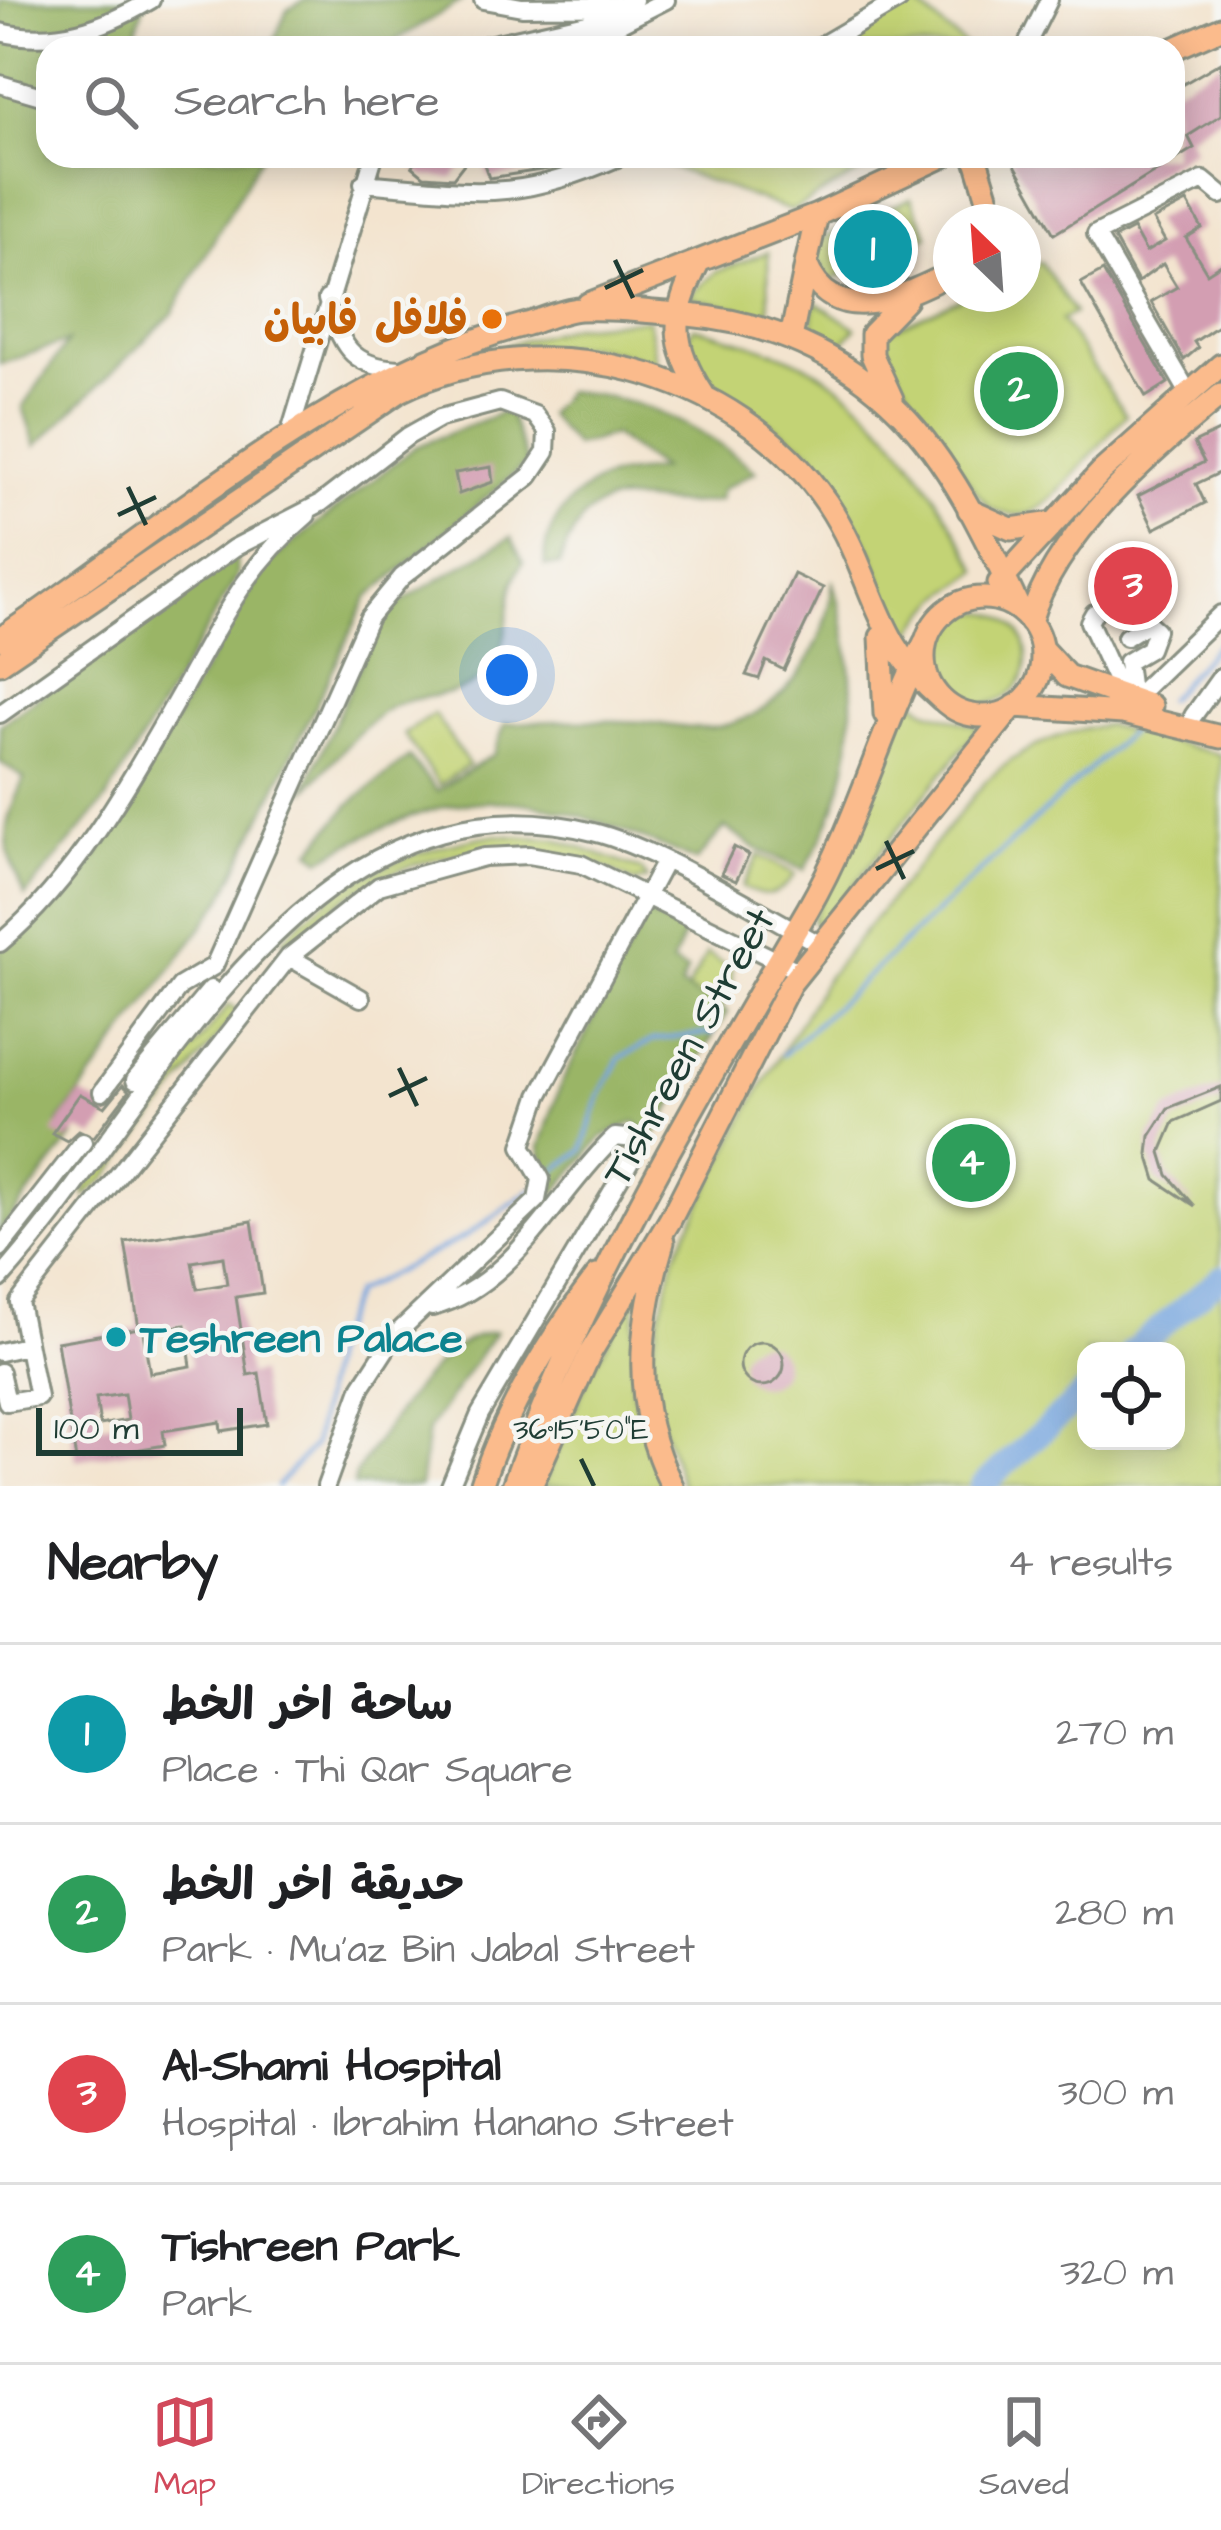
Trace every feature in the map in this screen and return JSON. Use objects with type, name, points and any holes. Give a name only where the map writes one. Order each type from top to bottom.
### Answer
[{"type":"main road","points":[[1185,44],[1221,28]]},
{"type":"main road","points":[[0,639],[287,440],[400,369],[448,347],[576,308],[698,263],[918,168]]},
{"type":"main road","points":[[979,168],[990,204]]},
{"type":"main road","points":[[791,338],[817,215]]},
{"type":"main road","points":[[698,263],[675,314],[682,353],[703,394]]},
{"type":"main road","points":[[806,264],[819,289],[844,303],[875,302],[933,282]]},
{"type":"main road","points":[[898,410],[872,355],[872,334],[885,315],[922,287]]},
{"type":"main road","points":[[576,308],[733,319],[791,338],[842,365],[898,410],[932,450],[1042,650],[1067,676],[1128,699],[1221,723]]},
{"type":"main road","points":[[0,663],[435,374],[508,358],[635,371],[703,394],[769,438],[825,500],[847,536],[876,614],[910,672],[941,699],[974,716],[1013,708],[1123,713],[1221,737]]},
{"type":"main road","points":[[941,699],[925,673],[925,642],[931,627],[954,605],[986,598],[1053,523],[1221,365]]},
{"type":"main road","points":[[1026,617],[1065,551],[1154,450],[1221,395]]},
{"type":"main road","points":[[967,509],[1011,529],[1053,523]]},
{"type":"main road","points":[[986,598],[1026,617]]},
{"type":"main road","points":[[876,614],[886,676],[883,729]]},
{"type":"main road","name":"Tishreen Street","points":[[513,1486],[626,1238],[853,818],[883,729],[925,642]]},
{"type":"main road","points":[[1013,708],[1035,684],[1042,650]]},
{"type":"main road","name":"Tishreen Street","points":[[531,1486],[590,1353],[670,1220],[800,972],[1013,708]]},
{"type":"main road","points":[[670,1220],[644,1313],[640,1354],[652,1433],[672,1486]]},
{"type":"main road","points":[[481,1486],[506,1422],[542,1358],[626,1238]]},
{"type":"street","points":[[44,36],[107,26],[151,0]]},
{"type":"street","points":[[483,0],[522,7],[629,3]]},
{"type":"street","points":[[596,36],[666,0]]},
{"type":"street","points":[[838,36],[899,0]]},
{"type":"street","points":[[1031,36],[1049,0]]},
{"type":"street","points":[[533,36],[629,3]]},
{"type":"street","points":[[0,32],[36,37]]},
{"type":"street","points":[[0,84],[36,94]]},
{"type":"street","points":[[287,440],[370,168]]},
{"type":"street","points":[[364,183],[478,195],[523,191],[588,168]]},
{"type":"street","points":[[1189,392],[1096,234],[1203,180],[1221,195]]},
{"type":"street","points":[[327,298],[344,350],[364,364],[400,369]]},
{"type":"street","points":[[0,944],[83,851],[158,733],[251,567],[321,502],[408,436],[456,413],[500,402],[518,405],[547,431],[545,452],[530,476],[402,577],[369,617],[214,965],[180,986],[102,1092]]},
{"type":"street","points":[[0,714],[234,548],[321,502]]},
{"type":"street","points":[[1094,613],[1089,622],[1128,699]]},
{"type":"street","points":[[1128,699],[1221,614]]},
{"type":"street","points":[[1126,637],[1148,623],[1156,630],[1149,649],[1127,662],[1128,699]]},
{"type":"street","points":[[1192,716],[1221,677]]},
{"type":"street","points":[[1,1279],[228,982],[317,893],[367,863],[430,838],[480,827],[538,825],[595,832],[821,945]]},
{"type":"street","points":[[0,1372],[7,1402],[38,1397],[20,1302],[25,1294],[289,957],[379,886],[484,857],[529,855],[581,864],[800,972]]},
{"type":"street","points":[[326,1486],[362,1386],[395,1335],[537,1200],[541,1179],[522,1146],[539,1096],[664,863]]},
{"type":"street","points":[[728,933],[743,904]]},
{"type":"street","points":[[289,957],[361,998]]},
{"type":"street","points":[[214,965],[252,1004]]},
{"type":"street","points":[[135,1080],[197,1003],[228,982]]},
{"type":"street","points":[[425,1309],[455,1301],[494,1270],[615,1137],[635,1139],[636,1151],[480,1414],[450,1486]]},
{"type":"street","points":[[0,1248],[83,1142]]},
{"type":"street","points":[[69,1191],[91,1208]]},
{"type":"street","points":[[34,1237],[58,1250]]},
{"type":"street","points":[[0,1265],[1,1279]]},
{"type":"street","points":[[1,1279],[25,1294]]},
{"type":"street","points":[[0,1352],[26,1346]]},
{"type":"green space","points":[[0,0],[145,0],[134,36],[36,36],[36,168],[254,168],[172,314],[36,446],[23,407],[68,341],[0,364]]},
{"type":"green space","points":[[305,0],[461,1],[403,36],[276,36],[287,10]]},
{"type":"green space","points":[[912,0],[954,36],[852,36]]},
{"type":"green space","points":[[673,168],[867,168],[791,211]]},
{"type":"green space","points":[[911,198],[928,236],[829,281],[812,243]]},
{"type":"green space","points":[[768,252],[769,316],[688,297],[716,272]]},
{"type":"green space","points":[[1041,262],[1074,313],[1061,320],[1126,415],[1047,502],[1031,512],[1002,512],[983,500],[901,378],[882,345],[888,331],[933,311],[1041,312]]},
{"type":"green space","points":[[816,302],[856,328],[835,351],[815,330]]},
{"type":"green space","points":[[648,319],[656,362],[589,345],[479,354],[572,326]]},
{"type":"green space","points":[[694,327],[779,353],[823,375],[879,421],[924,478],[979,571],[940,598],[909,635],[886,598],[872,552],[811,451],[698,374],[685,339]]},
{"type":"green space","points":[[566,391],[619,399],[667,416],[713,440],[756,471],[722,489],[719,500],[605,503],[588,513],[573,533],[559,565],[545,566],[548,537],[574,498],[614,476],[661,469],[613,435],[575,446],[547,414]]},
{"type":"green space","points":[[508,410],[527,463],[367,598],[223,898],[58,1124],[74,1135],[0,1232],[0,944],[93,861],[264,566],[415,447]]},
{"type":"green space","points":[[511,537],[523,562],[492,667],[469,686],[403,702],[380,714],[304,792],[379,622],[401,602]]},
{"type":"green space","points":[[235,554],[238,575],[106,800],[25,896],[6,837],[24,778],[0,762],[0,725]]},
{"type":"green space","points":[[833,580],[849,655],[851,729],[837,800],[804,870],[753,847],[725,827],[696,861],[594,820],[509,802],[467,803],[423,812],[322,859],[311,851],[350,804],[409,757],[437,791],[494,754],[505,724],[608,721],[699,728],[741,720],[783,693],[813,652]]},
{"type":"green space","points":[[981,612],[999,615],[1014,625],[1024,640],[1024,676],[1014,691],[999,701],[981,704],[963,701],[948,691],[938,676],[935,658],[938,640],[948,625],[963,615]]},
{"type":"green space","points":[[912,699],[926,710],[979,727],[819,929],[812,920],[903,706]]},
{"type":"green space","points":[[434,714],[469,765],[439,785],[404,734]]},
{"type":"green space","points":[[1106,725],[1221,755],[1221,1486],[682,1486],[652,1394],[650,1356],[675,1255],[753,1101],[825,980],[985,782],[1026,751],[1055,737]]},
{"type":"green space","points":[[493,835],[556,839],[641,870],[647,879],[635,883],[593,863],[548,852],[453,855],[407,867],[364,887],[325,913],[292,945],[282,941],[327,901],[378,870],[434,848]]},
{"type":"green space","points":[[759,855],[795,874],[778,892],[765,895],[742,887]]},
{"type":"green space","points":[[646,913],[685,933],[672,963],[687,971],[681,987],[727,1012],[654,1136],[635,1122],[603,1136],[553,1195],[540,1147],[561,1084]]},
{"type":"green space","points":[[707,953],[731,968],[732,983],[721,1009],[687,990]]},
{"type":"green space","points":[[229,1004],[238,1011],[106,1179],[85,1196],[84,1189]]},
{"type":"green space","points":[[636,1291],[632,1389],[663,1486],[543,1486],[588,1377]]},
{"type":"green space","points":[[495,1332],[428,1430],[420,1486],[354,1486],[355,1475],[381,1435],[434,1367],[474,1337]]},
{"type":"building","points":[[1221,62],[1221,115],[1188,136],[1194,148],[1185,154],[1185,83]]},
{"type":"building","points":[[414,168],[461,168],[453,178],[424,176]]},
{"type":"building","points":[[485,168],[551,168],[548,169],[489,178]]},
{"type":"building","points":[[1017,168],[1161,168],[1054,234]]},
{"type":"building","points":[[1187,202],[1202,228],[1186,238],[1207,273],[1221,264],[1221,324],[1194,342],[1198,348],[1184,360],[1151,302],[1177,287],[1163,264],[1138,282],[1114,239],[1133,229],[1146,252],[1165,241],[1153,220]]},
{"type":"building","points":[[1103,271],[1168,383],[1146,397],[1081,283]]},
{"type":"building","points":[[1221,430],[1221,472],[1196,484],[1205,503],[1154,529],[1138,496],[1204,462],[1194,443]]},
{"type":"building","points":[[491,467],[493,482],[459,494],[455,473]]},
{"type":"building","points":[[1150,553],[1169,593],[1115,619],[1096,579]]},
{"type":"building","points":[[794,574],[823,588],[784,670],[766,661],[759,679],[746,675]]},
{"type":"building","points":[[734,847],[749,855],[736,881],[721,874]]},
{"type":"building","points":[[123,1085],[129,1091],[94,1137],[79,1130],[67,1141],[52,1133],[80,1094],[105,1107]]},
{"type":"building","points":[[1221,1087],[1221,1101],[1174,1122],[1161,1152],[1168,1175],[1195,1206],[1156,1180],[1148,1154],[1150,1136],[1168,1108]]},
{"type":"building","name":"Teshreen Palace","points":[[252,1221],[263,1293],[236,1297],[248,1375],[259,1373],[267,1424],[221,1431],[220,1422],[163,1431],[165,1445],[76,1460],[57,1342],[139,1328],[125,1242]],"holes":[[[223,1257],[227,1284],[197,1289],[192,1262]],[[185,1325],[191,1366],[150,1373],[143,1332]],[[124,1394],[128,1420],[100,1425],[96,1398]]]},
{"type":"building","points":[[762,1342],[777,1349],[784,1364],[777,1379],[762,1386],[747,1379],[740,1364],[747,1349]]},
{"type":"waterway","points":[[1167,700],[1221,640]]},
{"type":"waterway","points":[[783,1055],[1134,728]]},
{"type":"waterway","points":[[545,1178],[583,1150],[599,1097],[620,1058],[653,1040],[713,1033]]},
{"type":"waterway","points":[[277,1486],[314,1445],[332,1345],[354,1293],[468,1235],[532,1189]]},
{"type":"waterway","points":[[1143,1342],[1221,1277]]},
{"type":"waterway","points":[[982,1486],[1077,1400]]},
{"type":"place","name":"ساحة اخر الخط","points":[[873,249]]},
{"type":"place","name":"فلافل فابيان","points":[[492,319]]},
{"type":"place","name":"حديقة اخر الخط","points":[[1019,391]]},
{"type":"place","name":"Al-Shami Hospital","points":[[1133,586]]},
{"type":"place","name":"Tishreen Park","points":[[971,1163]]},
{"type":"place","name":"Teshreen Palace","points":[[116,1337]]}]
